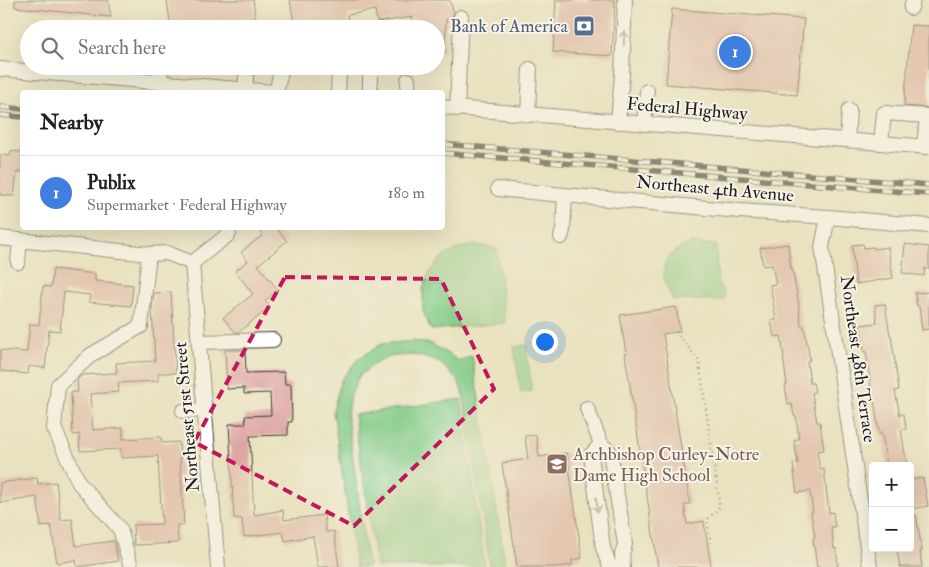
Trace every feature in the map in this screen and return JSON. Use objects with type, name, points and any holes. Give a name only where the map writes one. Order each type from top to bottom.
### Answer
[{"type":"street","points":[[618,122],[626,0]]},
{"type":"street","points":[[457,109],[461,17]]},
{"type":"street","points":[[0,68],[20,69]]},
{"type":"street","points":[[528,115],[530,68]]},
{"type":"street","points":[[133,75],[162,83],[245,90],[246,75]]},
{"type":"street","points":[[161,75],[162,83]]},
{"type":"street","points":[[275,90],[280,75]]},
{"type":"street","points":[[338,90],[339,75]]},
{"type":"street","points":[[370,75],[370,90]]},
{"type":"street","points":[[644,124],[647,91]]},
{"type":"street","name":"Federal Highway","points":[[445,107],[926,147]]},
{"type":"street","points":[[847,140],[849,110]]},
{"type":"street","points":[[881,143],[884,113],[927,116],[926,147]]},
{"type":"street","name":"Northeast 4th Avenue","points":[[498,189],[929,226]]},
{"type":"street","points":[[561,237],[566,195]]},
{"type":"street","name":"Northeast 48th Terrace","points":[[828,217],[822,247],[870,567]]},
{"type":"street","points":[[0,238],[149,254],[167,253],[192,263],[228,234]]},
{"type":"street","points":[[18,262],[20,240]]},
{"type":"street","points":[[131,567],[120,530],[79,483],[54,428],[58,385],[91,356],[141,326],[149,254]]},
{"type":"street","name":"Northeast 51st Street","points":[[192,263],[218,567]]},
{"type":"street","points":[[199,342],[273,340]]},
{"type":"street","points":[[587,408],[601,444],[610,452],[625,544],[622,555],[623,567]]},
{"type":"street","points":[[183,411],[205,410]]},
{"type":"street","points":[[601,444],[590,455],[603,548],[610,567]]},
{"type":"path","points":[[676,332],[699,362],[720,506],[707,520],[711,544]]},
{"type":"highlighted area","points":[[285,277],[441,279],[494,389],[354,526],[194,442]]},
{"type":"green space","points":[[691,243],[716,245],[718,283],[725,295],[724,300],[673,300],[665,281],[664,266],[667,259],[673,253]]},
{"type":"green space","points":[[478,245],[497,249],[505,323],[431,330],[423,311],[423,289],[429,273],[441,258],[460,248]]},
{"type":"green space","points":[[413,341],[432,344],[459,361],[472,356],[506,567],[490,567],[464,398],[459,382],[440,363],[417,355],[393,356],[378,361],[359,376],[349,400],[347,416],[368,567],[356,567],[333,411],[341,380],[358,359],[382,344]]},
{"type":"green space","points":[[526,345],[532,391],[521,393],[514,347]]},
{"type":"green space","points":[[461,399],[485,567],[376,567],[354,415]]},
{"type":"building","points":[[15,0],[108,0],[111,17],[15,7]]},
{"type":"building","points":[[167,0],[253,0],[256,20],[170,20]]},
{"type":"building","points":[[290,0],[449,0],[454,12],[452,18],[446,20],[445,53],[445,20],[413,20],[413,17],[377,20],[375,10],[347,15],[348,20],[293,20]]},
{"type":"building","name":"Bank of America","points":[[556,0],[615,0],[612,56],[553,52]]},
{"type":"building","points":[[672,9],[804,19],[797,95],[666,84]]},
{"type":"building","points":[[911,25],[929,26],[929,108],[904,106]]},
{"type":"building","points":[[11,151],[20,152],[20,172],[17,172],[14,196],[0,195],[0,155],[10,156]]},
{"type":"building","points":[[259,230],[278,230],[287,241],[258,265],[278,290],[265,301],[270,307],[239,332],[235,332],[223,318],[253,294],[235,271],[248,261],[241,252],[263,235]]},
{"type":"building","points":[[788,244],[801,326],[804,326],[810,360],[807,361],[810,383],[813,383],[815,392],[812,393],[817,422],[820,422],[824,450],[817,451],[820,470],[824,469],[829,513],[833,512],[835,527],[831,527],[838,566],[833,567],[817,567],[810,491],[797,493],[793,464],[798,463],[794,440],[799,439],[796,416],[794,416],[792,404],[788,405],[781,336],[774,337],[771,320],[776,320],[770,285],[776,284],[772,265],[763,266],[760,248]]},
{"type":"building","points":[[863,244],[864,248],[888,247],[893,278],[856,284],[852,245]]},
{"type":"building","points":[[905,244],[929,247],[929,269],[925,268],[924,276],[902,273]]},
{"type":"building","points":[[53,269],[95,274],[95,281],[133,285],[131,306],[89,302],[90,295],[64,292],[60,331],[49,330],[45,368],[29,366],[28,374],[0,371],[0,350],[27,352],[30,324],[39,325],[43,286],[51,287]]},
{"type":"building","points":[[171,292],[176,373],[158,373],[158,381],[118,383],[119,392],[90,394],[93,430],[123,428],[123,439],[161,437],[162,443],[179,442],[184,525],[177,525],[178,543],[134,545],[133,525],[162,524],[158,456],[121,458],[121,449],[80,451],[79,434],[73,435],[71,392],[78,392],[77,380],[82,375],[117,373],[116,363],[155,361],[152,308],[154,293]]},
{"type":"building","points":[[929,292],[929,329],[922,330],[919,306],[917,306],[915,293]]},
{"type":"building","points":[[885,304],[899,390],[895,391],[900,415],[904,414],[906,429],[901,430],[906,462],[886,462],[882,433],[879,434],[860,325],[877,323],[875,305]]},
{"type":"building","points":[[676,307],[680,331],[663,334],[690,504],[684,505],[687,524],[704,521],[711,567],[658,567],[625,354],[620,315]]},
{"type":"building","points":[[225,350],[245,350],[246,373],[284,372],[285,384],[291,384],[292,422],[288,422],[288,435],[250,436],[254,515],[283,510],[284,520],[324,515],[326,532],[334,531],[339,567],[318,567],[313,536],[285,541],[283,532],[244,537],[242,519],[234,518],[229,424],[246,424],[245,416],[271,415],[270,393],[244,394],[244,388],[227,389]]},
{"type":"building","points":[[536,435],[539,457],[567,453],[582,558],[572,560],[572,565],[517,567],[502,463],[528,459],[525,436]]},
{"type":"building","points":[[37,478],[38,484],[56,482],[61,520],[72,519],[76,546],[114,541],[118,561],[77,567],[76,560],[57,563],[51,525],[41,527],[37,497],[0,503],[0,483]]},
{"type":"building","points":[[923,478],[928,506],[914,508],[914,479]]},
{"type":"building","points":[[914,515],[916,515],[922,551],[920,552],[922,567],[900,567],[898,552],[914,552]]},
{"type":"railway","points":[[0,107],[20,109]]},
{"type":"railway","points":[[0,115],[20,117]]},
{"type":"railway","points":[[445,144],[929,185]]},
{"type":"railway","points":[[445,153],[929,194]]},
{"type":"place","name":"Bank of America","points":[[584,26]]},
{"type":"place","name":"Publix","points":[[735,52]]},
{"type":"place","name":"Archbishop Curley-Notre Dame High School","points":[[557,464]]}]
